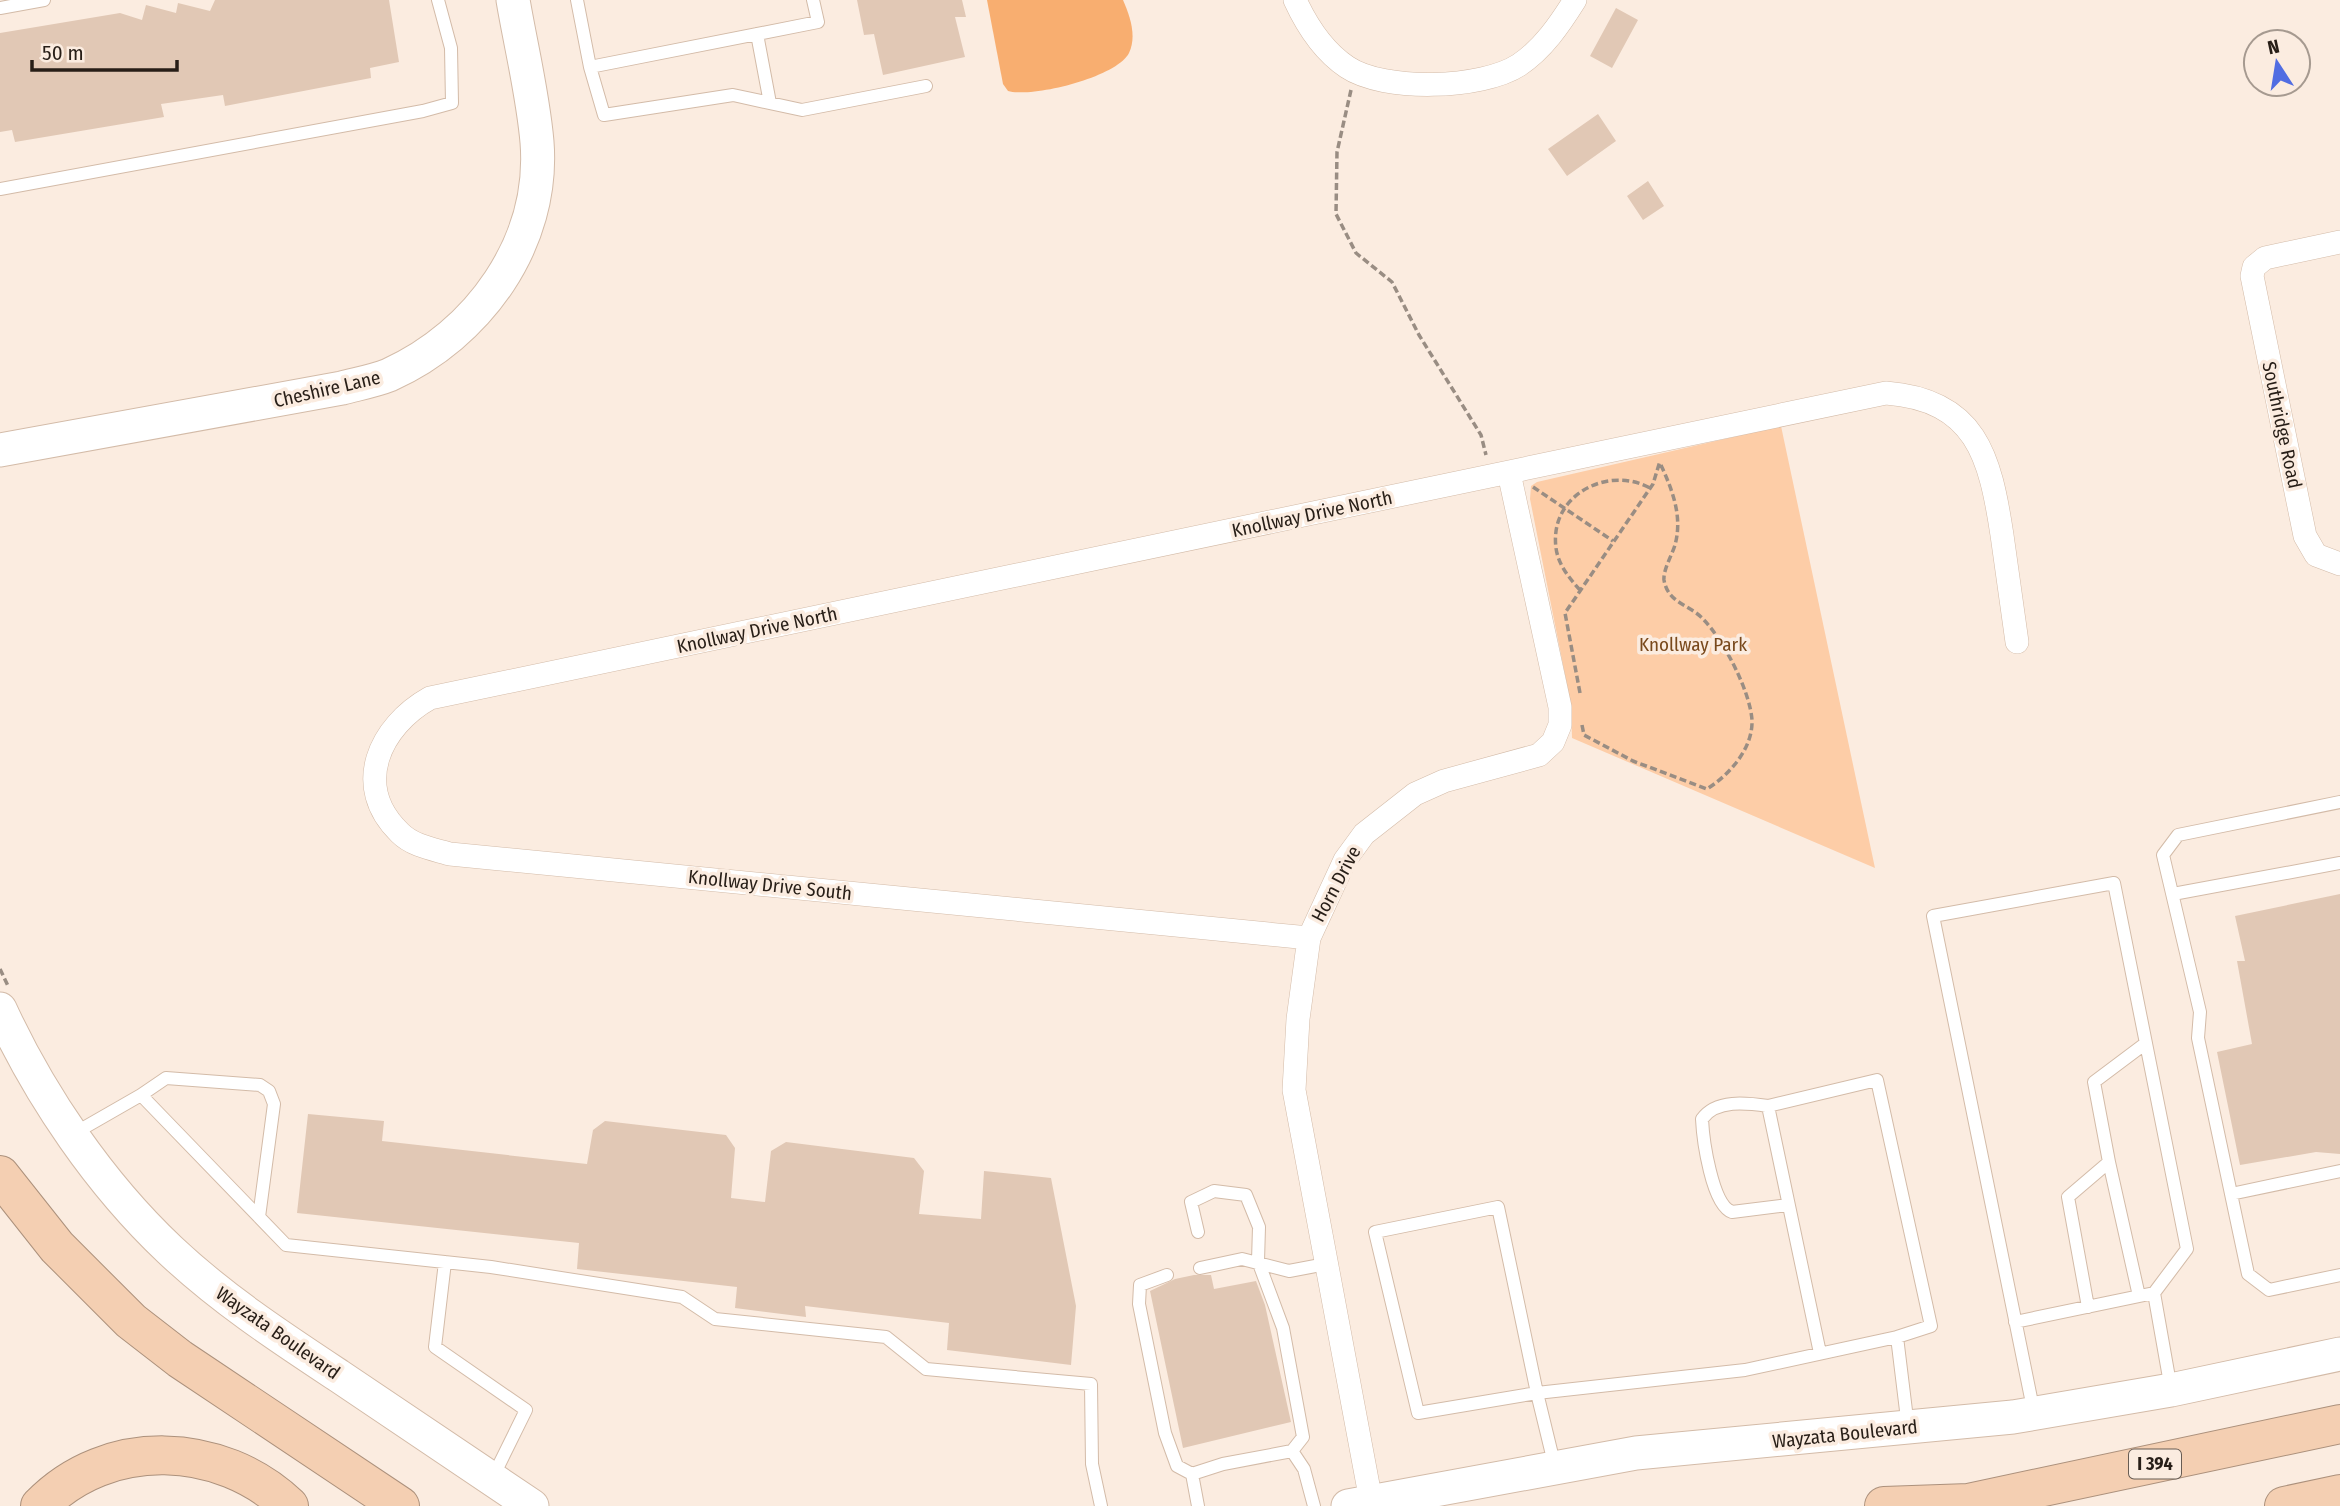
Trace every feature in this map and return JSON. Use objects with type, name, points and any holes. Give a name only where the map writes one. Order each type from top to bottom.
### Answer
[{"type":"highway","points":[[0,1175],[57,1247],[94,1287],[131,1321],[180,1359],[400,1506]]},
{"type":"highway","name":"I 394","points":[[1962,1505],[2340,1424]]},
{"type":"highway","points":[[40,1506],[65,1484],[98,1467],[152,1455],[193,1457],[229,1465],[263,1484],[289,1506]]},
{"type":"highway","points":[[2284,1506],[2340,1494]]},
{"type":"highway","points":[[1884,1506],[1962,1505]]},
{"type":"street","name":"Cheshire Lane","points":[[0,450],[342,388],[387,376],[425,355],[456,332],[486,301],[509,268],[525,230],[534,190],[537,145],[513,0]]},
{"type":"street","points":[[1295,0],[1322,46],[1355,71],[1381,81],[1416,83],[1455,82],[1492,76],[1518,65],[1545,43],[1575,0]]},
{"type":"street","name":"Southridge Road","points":[[2340,242],[2265,258],[2254,267],[2252,276],[2305,536],[2316,555],[2340,564]]},
{"type":"street","name":"Knollway Drive North","points":[[430,698],[1500,475],[1658,452],[1886,393],[1911,395],[1937,404],[1960,419],[1976,438],[1995,487],[2017,642]]},
{"type":"street","name":"Horn Drive","points":[[1360,1504],[1326,1264],[1294,1090],[1297,1019],[1309,937],[1345,860],[1364,834],[1415,794],[1476,770],[1539,755],[1553,742],[1560,725],[1560,707],[1500,475]]},
{"type":"street","name":"Knollway Drive South","points":[[430,698],[408,711],[385,738],[376,761],[375,784],[384,811],[400,834],[420,846],[450,854],[1309,937]]},
{"type":"street","name":"Wayzata Boulevard","points":[[0,1009],[38,1082],[73,1134],[110,1183],[168,1249],[238,1308],[533,1506]]},
{"type":"street","name":"Wayzata Boulevard","points":[[1360,1504],[1636,1453],[1908,1428],[2034,1413],[2171,1390],[2340,1353]]},
{"type":"lane","points":[[0,8],[44,0]]},
{"type":"lane","points":[[0,189],[423,111],[452,103],[451,48],[438,0]]},
{"type":"lane","points":[[577,0],[590,67],[604,116],[733,95],[802,110],[926,86]]},
{"type":"lane","points":[[590,67],[818,22],[813,0]]},
{"type":"lane","points":[[757,34],[770,103]]},
{"type":"lane","points":[[2340,802],[2178,835],[2163,855],[2200,1012],[2198,1038],[2248,1274],[2269,1290],[2340,1275]]},
{"type":"lane","points":[[2172,894],[2340,863]]},
{"type":"lane","points":[[2015,1322],[2154,1293],[2187,1248],[2115,883],[1933,916],[2015,1322],[2034,1413]]},
{"type":"lane","points":[[2139,1296],[2094,1082],[2146,1043]]},
{"type":"lane","points":[[73,1134],[142,1095],[166,1078],[260,1085],[270,1091],[274,1104],[259,1217]]},
{"type":"lane","points":[[1556,1467],[1537,1393],[1498,1207],[1375,1232],[1418,1413],[1537,1393],[1745,1370],[1897,1337],[1931,1326],[1877,1080],[1768,1106],[1747,1103],[1727,1105],[1715,1108],[1702,1119],[1716,1196],[1725,1209],[1732,1212],[1788,1205]]},
{"type":"lane","points":[[142,1095],[286,1245],[445,1262],[682,1297],[715,1319],[886,1337],[926,1369],[1091,1384],[1092,1464],[1101,1506]]},
{"type":"lane","points":[[1768,1106],[1820,1353]]},
{"type":"lane","points":[[2088,1307],[2068,1197],[2109,1162]]},
{"type":"lane","points":[[2231,1194],[2340,1171]]},
{"type":"lane","points":[[1167,1275],[1140,1286],[1139,1304],[1165,1433],[1177,1466],[1192,1474],[1223,1464],[1292,1451],[1303,1437],[1283,1328],[1258,1261],[1259,1227],[1246,1195],[1214,1191],[1191,1202],[1198,1231]]},
{"type":"lane","points":[[1200,1269],[1242,1259],[1290,1270],[1326,1264]]},
{"type":"lane","points":[[445,1262],[435,1347],[526,1410],[492,1479]]},
{"type":"lane","points":[[2154,1293],[2171,1390]]},
{"type":"lane","points":[[1897,1337],[1908,1428]]},
{"type":"lane","points":[[1292,1451],[1304,1469],[1314,1506]]},
{"type":"lane","points":[[1192,1474],[1198,1506]]},
{"type":"path","points":[[1355,71],[1337,152],[1336,214],[1356,253],[1392,282],[1419,335],[1481,435],[1500,475],[1564,507],[1613,541]]},
{"type":"path","points":[[1580,704],[1580,680],[1565,613],[1650,488],[1658,452]]},
{"type":"path","points":[[1581,716],[1584,735],[1633,761],[1707,789],[1725,778],[1744,750],[1752,721],[1738,674],[1724,644],[1702,617],[1670,597],[1663,578],[1679,526],[1671,488],[1658,452]]},
{"type":"path","points":[[1580,590],[1561,565],[1556,549],[1555,532],[1564,507],[1585,488],[1603,481],[1636,481],[1650,488]]},
{"type":"green space","name":"Knollway Park","points":[[1781,426],[1875,868],[1572,738],[1571,705],[1530,499],[1531,486],[1537,482]]},
{"type":"shaded area","points":[[987,0],[1123,0],[1132,26],[1129,53],[1109,70],[1073,84],[1036,91],[1008,91],[1003,84]]},
{"type":"building","points":[[215,0],[389,0],[399,62],[370,68],[371,78],[225,106],[223,95],[161,104],[164,117],[15,142],[12,130],[0,132],[0,33],[120,13],[142,20],[146,5],[176,13],[178,3],[210,11]]},
{"type":"building","points":[[857,0],[962,0],[966,17],[955,17],[965,57],[883,75],[874,34],[864,35]]},
{"type":"building","points":[[1616,8],[1638,20],[1612,68],[1590,56]]},
{"type":"building","points":[[1598,114],[1616,141],[1567,176],[1548,149]]},
{"type":"building","points":[[1648,181],[1664,206],[1643,220],[1627,196]]},
{"type":"building","points":[[2340,894],[2340,1154],[2316,1152],[2240,1165],[2217,1052],[2252,1044],[2237,961],[2245,961],[2235,916]]},
{"type":"building","points":[[308,1114],[384,1121],[382,1141],[587,1164],[593,1130],[605,1121],[726,1135],[735,1148],[731,1198],[765,1202],[771,1151],[786,1142],[914,1158],[924,1171],[919,1214],[981,1219],[984,1171],[1051,1178],[1076,1306],[1071,1365],[947,1350],[949,1323],[805,1306],[806,1317],[735,1308],[737,1287],[577,1269],[579,1243],[297,1213]]},
{"type":"building","points":[[1211,1275],[1214,1289],[1256,1281],[1265,1305],[1291,1422],[1183,1448],[1150,1291],[1175,1279]]}]
